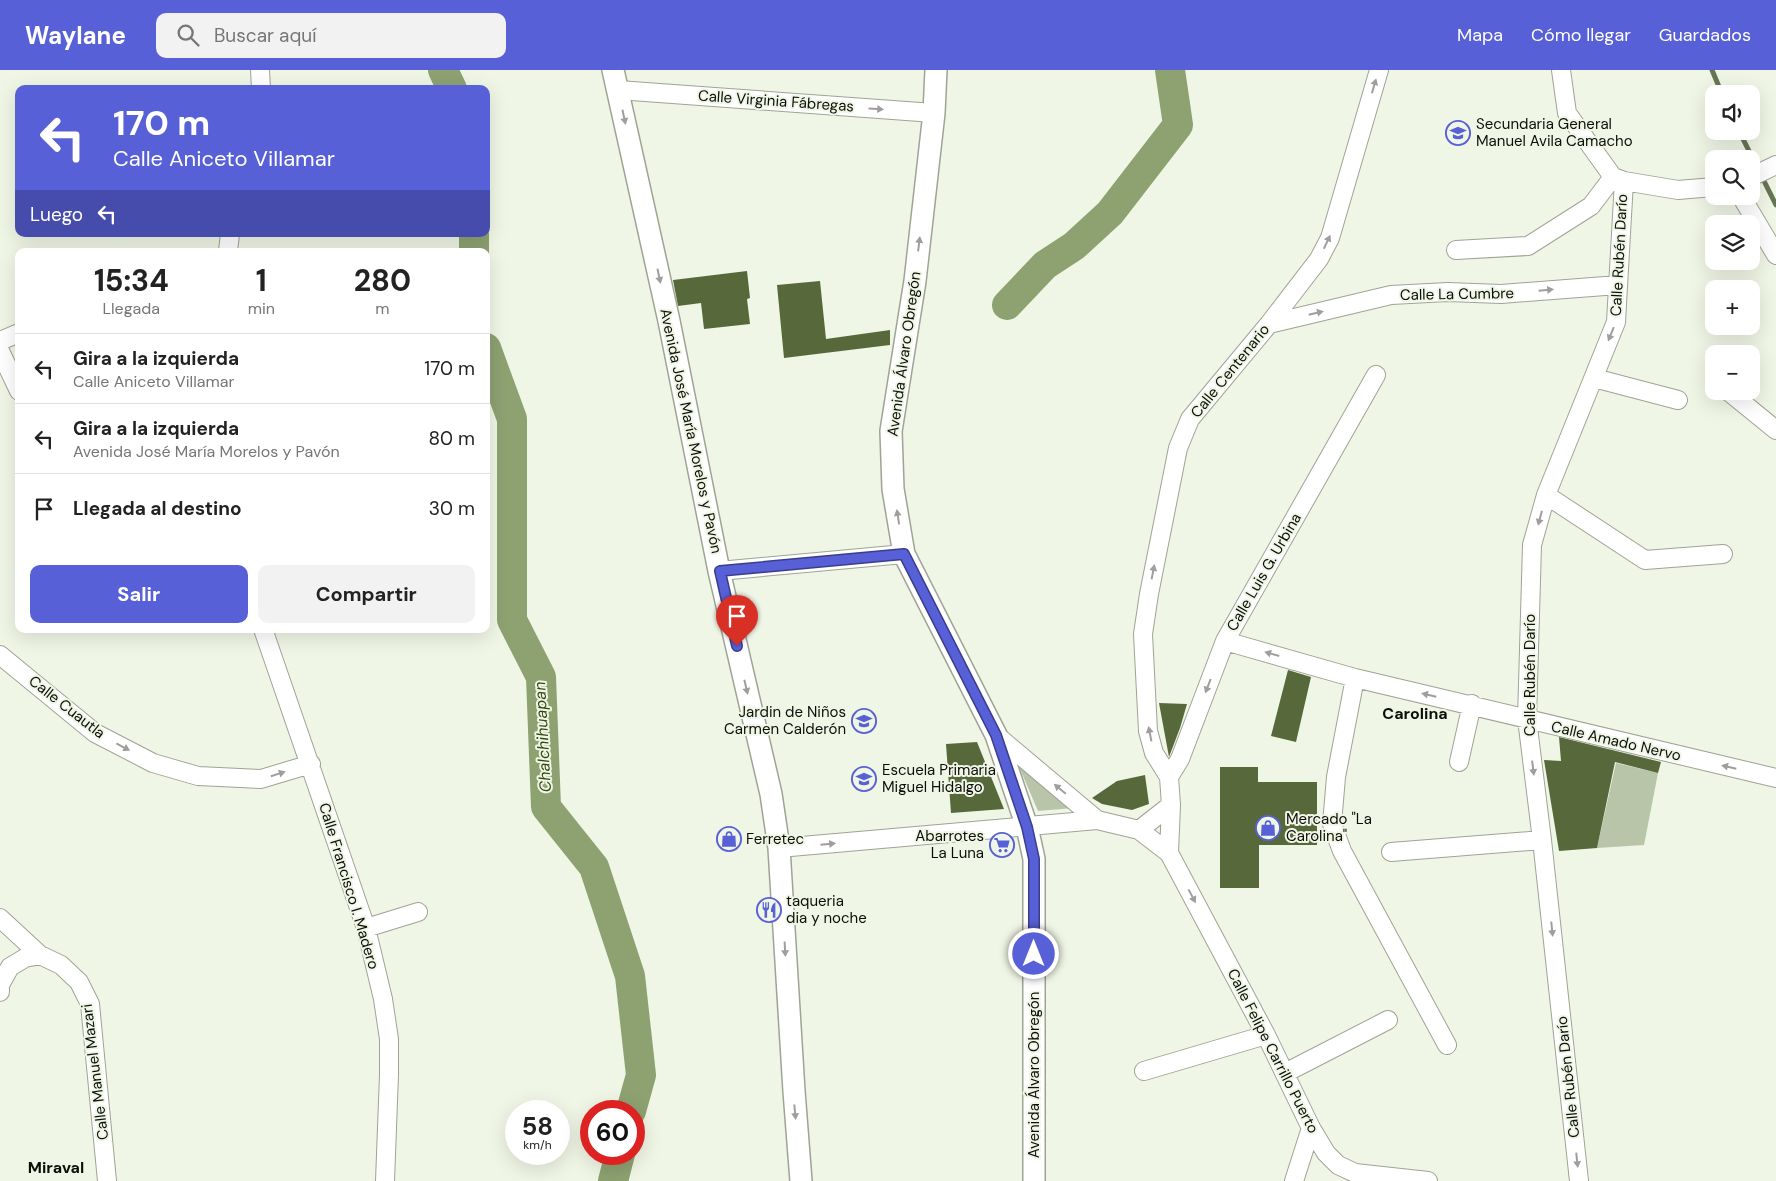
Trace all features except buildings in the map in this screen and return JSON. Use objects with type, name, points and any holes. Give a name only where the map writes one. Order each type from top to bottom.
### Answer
[{"type":"main road","name":"Avenida Álvaro Obregón","points":[[936,70],[934,113],[915,281],[891,431],[894,489],[904,554],[996,735],[1027,827],[1034,859],[1034,1181]]},
{"type":"main road","name":"Avenida José María Morelos y Pavón","points":[[615,80],[720,571],[771,794],[779,848],[801,1181]]},
{"type":"street","points":[[260,70],[260,85]]},
{"type":"street","name":"Calle Centenario","points":[[1169,778],[1154,753],[1148,731],[1143,634],[1149,594],[1178,448],[1190,420],[1269,324],[1319,259],[1330,238],[1379,70]]},
{"type":"street","points":[[1561,70],[1567,113],[1618,179],[1678,190],[1705,188]]},
{"type":"street","name":"Calle Virginia Fábregas","points":[[615,80],[934,113]]},
{"type":"street","points":[[1760,173],[1776,166]]},
{"type":"street","points":[[1456,250],[1528,246],[1591,206],[1618,179]]},
{"type":"street","name":"Calle Rubén Darío","points":[[1579,1181],[1527,719],[1532,545],[1546,495],[1616,322],[1618,179]]},
{"type":"street","points":[[1746,205],[1776,255]]},
{"type":"street","name":"Calle La Cumbre","points":[[1269,324],[1391,295],[1448,292],[1502,294],[1618,285]]},
{"type":"street","points":[[0,342],[15,336]]},
{"type":"street","points":[[0,351],[15,383]]},
{"type":"street","name":"Calle Luis G. Urbina","points":[[1169,778],[1180,759],[1225,641],[1376,375]]},
{"type":"street","points":[[1594,378],[1678,400]]},
{"type":"street","points":[[1739,400],[1776,430]]},
{"type":"street","points":[[1546,495],[1645,560],[1723,554]]},
{"type":"street","points":[[720,571],[904,554]]},
{"type":"street","name":"Calle Francisco I. Madero","points":[[264,633],[366,928],[383,999],[389,1039],[385,1181]]},
{"type":"street","name":"Calle Amado Nervo","points":[[1225,641],[1355,678],[1472,704],[1527,719],[1776,778]]},
{"type":"street","name":"Calle Cuautla","points":[[0,655],[95,733],[153,763],[198,776],[261,779],[310,764]]},
{"type":"street","points":[[1355,678],[1336,778],[1332,824],[1342,851],[1447,1045]]},
{"type":"street","points":[[1458,762],[1472,704]]},
{"type":"street","points":[[996,735],[1097,820]]},
{"type":"street","points":[[1168,853],[1171,806],[1169,778]]},
{"type":"street","points":[[1139,830],[1171,806]]},
{"type":"street","points":[[779,848],[1097,820],[1139,830],[1168,853]]},
{"type":"street","points":[[1391,852],[1542,840]]},
{"type":"street","name":"Calle Felipe Carrillo Puerto","points":[[1168,853],[1266,1035],[1326,1154],[1338,1165],[1355,1173],[1428,1181]]},
{"type":"street","points":[[366,928],[418,912]]},
{"type":"street","name":"Calle Manuel Mazari","points":[[0,918],[40,955],[61,965],[79,982],[90,1004],[107,1181]]},
{"type":"street","points":[[0,992],[0,985],[10,967],[25,958],[40,955]]},
{"type":"street","points":[[1285,1073],[1388,1020]]},
{"type":"street","points":[[1144,1071],[1266,1035]]},
{"type":"street","points":[[1294,1181],[1312,1128]]},
{"type":"green space","points":[[1017,762],[1074,808],[1038,811]]},
{"type":"green space","points":[[1616,763],[1658,773],[1644,845],[1597,848]]},
{"type":"waterway","name":"Chalchihuapan","points":[[443,70],[450,85]]},
{"type":"waterway","points":[[1007,305],[1045,265],[1074,246],[1110,213],[1178,125],[1170,70]]},
{"type":"waterway","points":[[1712,70],[1718,85]]},
{"type":"waterway","points":[[1744,140],[1776,205]]},
{"type":"waterway","name":"Chalchihuapan","points":[[474,237],[474,248]]},
{"type":"waterway","name":"Chalchihuapan","points":[[490,359],[512,419],[512,620],[541,677],[546,807],[594,867],[630,976],[641,1075],[634,1100]]},
{"type":"waterway","name":"Chalchihuapan","points":[[613,1181],[617,1165]]},
{"type":"place","name":"Secundaria General Manuel Avila Camacho","points":[[1458,133]]},
{"type":"place","name":"Jardin de Niños Carmen Calderón","points":[[864,721]]},
{"type":"place","name":"Escuela Primaria Miguel Hidalgo","points":[[864,779]]},
{"type":"place","name":"Mercado \"La Carolina\"","points":[[1268,828]]},
{"type":"place","name":"Ferretec","points":[[729,839]]},
{"type":"place","name":"Abarrotes La Luna","points":[[1002,845]]},
{"type":"place","name":"taqueria dia y noche","points":[[769,910]]},
{"type":"district","name":"Carolina","points":[[1415,713]]},
{"type":"district","name":"Miraval","points":[[56,1167]]},
{"type":"route","points":[[737,646],[720,571],[904,554],[996,735],[1027,827],[1034,859],[1034,954]]}]
